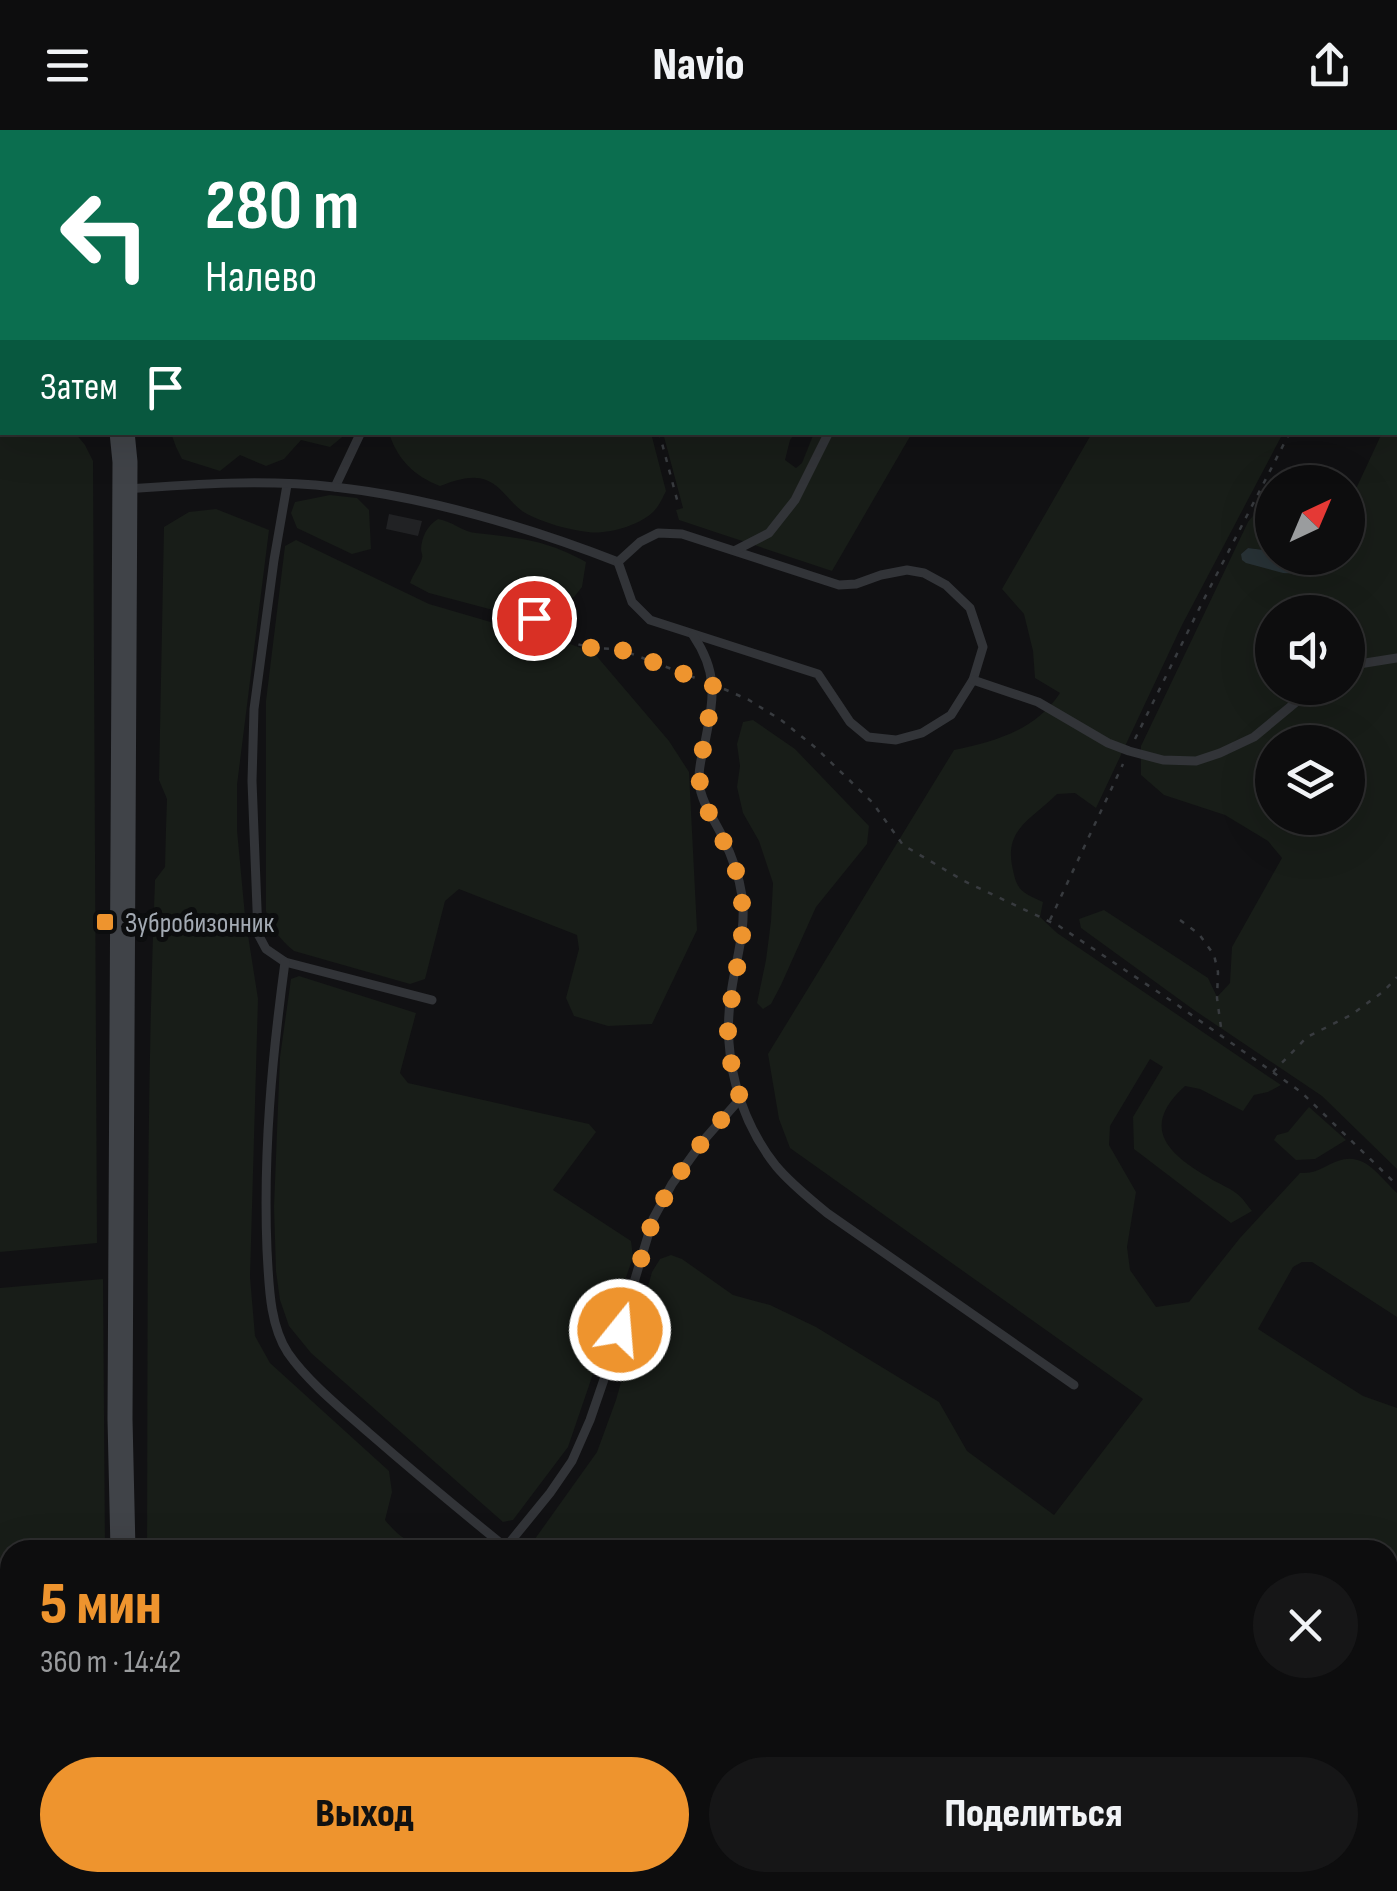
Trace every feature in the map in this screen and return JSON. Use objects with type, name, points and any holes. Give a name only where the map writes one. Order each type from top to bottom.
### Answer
[{"type":"main road","points":[[121,435],[123,1540]]},
{"type":"lane","points":[[335,487],[360,435]]},
{"type":"lane","points":[[736,550],[769,533],[795,500],[828,435]]},
{"type":"lane","points":[[124,489],[201,484],[335,487],[387,495],[533,531],[618,562]]},
{"type":"lane","points":[[287,484],[254,710],[252,781],[258,934],[266,949],[285,962],[432,1000]]},
{"type":"lane","points":[[658,533],[682,534],[839,585],[907,570],[924,573],[946,584],[970,608],[983,647],[973,680],[951,714],[922,733],[896,740],[868,737],[850,722],[818,674],[650,620],[632,602],[618,562],[640,542],[658,533]]},
{"type":"lane","points":[[693,635],[703,650],[713,685],[699,764],[700,786],[706,807],[734,862],[742,899],[742,939],[728,1020],[728,1050],[740,1098],[757,1137],[775,1165],[815,1203],[1074,1384]]},
{"type":"lane","points":[[1365,663],[1397,658]]},
{"type":"lane","points":[[973,680],[1038,702],[1129,752],[1163,760],[1196,761],[1220,753],[1254,737],[1292,705]]},
{"type":"lane","points":[[285,962],[272,1053],[264,1190],[273,1316],[287,1352],[330,1399],[496,1540]]},
{"type":"lane","points":[[515,1540],[572,1462],[590,1420],[653,1219],[672,1184],[740,1098]]},
{"type":"path","points":[[660,435],[679,507]]},
{"type":"path","points":[[1049,921],[1210,586],[1288,435]]},
{"type":"path","points":[[534,618],[577,644],[619,649],[749,700],[765,710],[816,748],[872,802],[903,845],[964,881],[1059,926],[1222,1037],[1300,1092],[1397,1185]]},
{"type":"path","points":[[1180,920],[1199,934],[1214,955],[1222,1037]]},
{"type":"path","points":[[1272,1072],[1307,1037],[1351,1015],[1397,977]]},
{"type":"shaded area","points":[[0,435],[77,435],[93,461],[97,1243],[0,1252]]},
{"type":"shaded area","points":[[172,435],[345,435],[330,447],[301,440],[284,459],[266,466],[240,455],[220,471],[182,459]]},
{"type":"shaded area","points":[[390,435],[652,435],[666,491],[654,511],[632,525],[604,532],[573,530],[527,514],[498,487],[481,478],[440,486],[431,482],[402,459]]},
{"type":"shaded area","points":[[664,435],[794,435],[785,460],[796,468],[802,463],[813,435],[911,435],[832,571],[679,520],[676,510],[683,508]]},
{"type":"shaded area","points":[[1091,435],[1282,435],[1266,465],[1255,465],[1255,486],[1182,625],[1096,808],[1075,793],[1057,794],[1021,826],[1011,856],[1019,887],[1043,902],[1040,917],[1057,933],[1281,1085],[1254,1095],[1243,1111],[1200,1089],[1185,1086],[1164,1114],[1162,1126],[1170,1148],[1193,1168],[1238,1195],[1252,1211],[1231,1223],[1134,1149],[1133,1117],[1163,1067],[1150,1059],[1110,1126],[1109,1145],[1136,1192],[1127,1247],[1130,1270],[1156,1307],[1189,1302],[1240,1238],[1300,1173],[1356,1159],[1397,1193],[1397,1317],[1312,1262],[1302,1262],[1293,1267],[1258,1329],[1363,1396],[1397,1408],[1397,1540],[534,1540],[597,1452],[652,1272],[660,1259],[671,1255],[733,1295],[770,1305],[816,1327],[939,1402],[967,1451],[1054,1515],[1143,1399],[790,1148],[779,1119],[768,1054],[954,750],[1013,732],[1039,717],[1060,693],[1035,678],[1024,614],[1002,589]]},
{"type":"shaded area","points":[[1381,435],[1397,435],[1397,1169],[1322,1096],[1081,928],[1079,919],[1104,910],[1208,978],[1217,997],[1230,983],[1232,947],[1282,858],[1258,835],[1365,835],[1365,725],[1255,725],[1255,833],[1225,815],[1164,795],[1141,775],[1141,746],[1255,514],[1255,549],[1248,548],[1241,554],[1255,557],[1255,575],[1365,575],[1365,469]]},
{"type":"shaded area","points":[[330,495],[357,498],[369,510],[371,549],[352,554],[297,528],[291,513],[295,502]]},
{"type":"shaded area","points":[[216,509],[269,530],[237,785],[245,916],[258,999],[250,1277],[255,1336],[270,1363],[389,1471],[392,1492],[385,1520],[408,1540],[147,1540],[152,964],[155,880],[165,867],[167,799],[159,780],[164,527],[189,512]]},
{"type":"shaded area","points":[[438,519],[471,532],[532,541],[572,555],[586,562],[582,587],[574,597],[512,615],[429,593],[410,583],[422,558],[424,536]]},
{"type":"shaded area","points":[[296,540],[429,604],[494,623],[499,635],[518,643],[557,639],[594,653],[669,741],[689,772],[697,930],[652,1024],[608,1026],[574,1016],[566,998],[579,949],[577,935],[459,889],[445,901],[425,979],[410,984],[294,951],[277,933],[266,911],[266,701],[285,546]]},
{"type":"shaded area","points":[[1248,548],[1255,549],[1255,565],[1242,560],[1241,554]]},
{"type":"shaded area","points":[[753,720],[795,749],[869,826],[867,844],[816,907],[781,985],[771,1004],[763,1009],[757,1003],[766,960],[773,883],[759,841],[743,813],[737,787],[737,744],[743,722]]},
{"type":"shaded area","points":[[299,976],[416,1013],[400,1073],[408,1083],[589,1124],[596,1132],[553,1190],[631,1241],[633,1257],[568,1447],[513,1520],[503,1522],[311,1353],[289,1326],[276,1271],[274,1207],[280,1057],[291,979]]},
{"type":"shaded area","points":[[1309,1107],[1346,1140],[1315,1159],[1296,1160],[1274,1140],[1288,1132]]},
{"type":"shaded area","points":[[103,1279],[105,1540],[0,1540],[0,1288]]},
{"type":"building","points":[[389,514],[422,521],[418,536],[386,529]]},
{"type":"place","name":"Зубробизонник","points":[[105,922]]},
{"type":"route","points":[[534,618],[577,644],[619,649],[713,685],[699,764],[700,786],[706,807],[734,862],[742,899],[742,939],[728,1020],[728,1050],[740,1098],[672,1184],[653,1219],[620,1330]]}]
